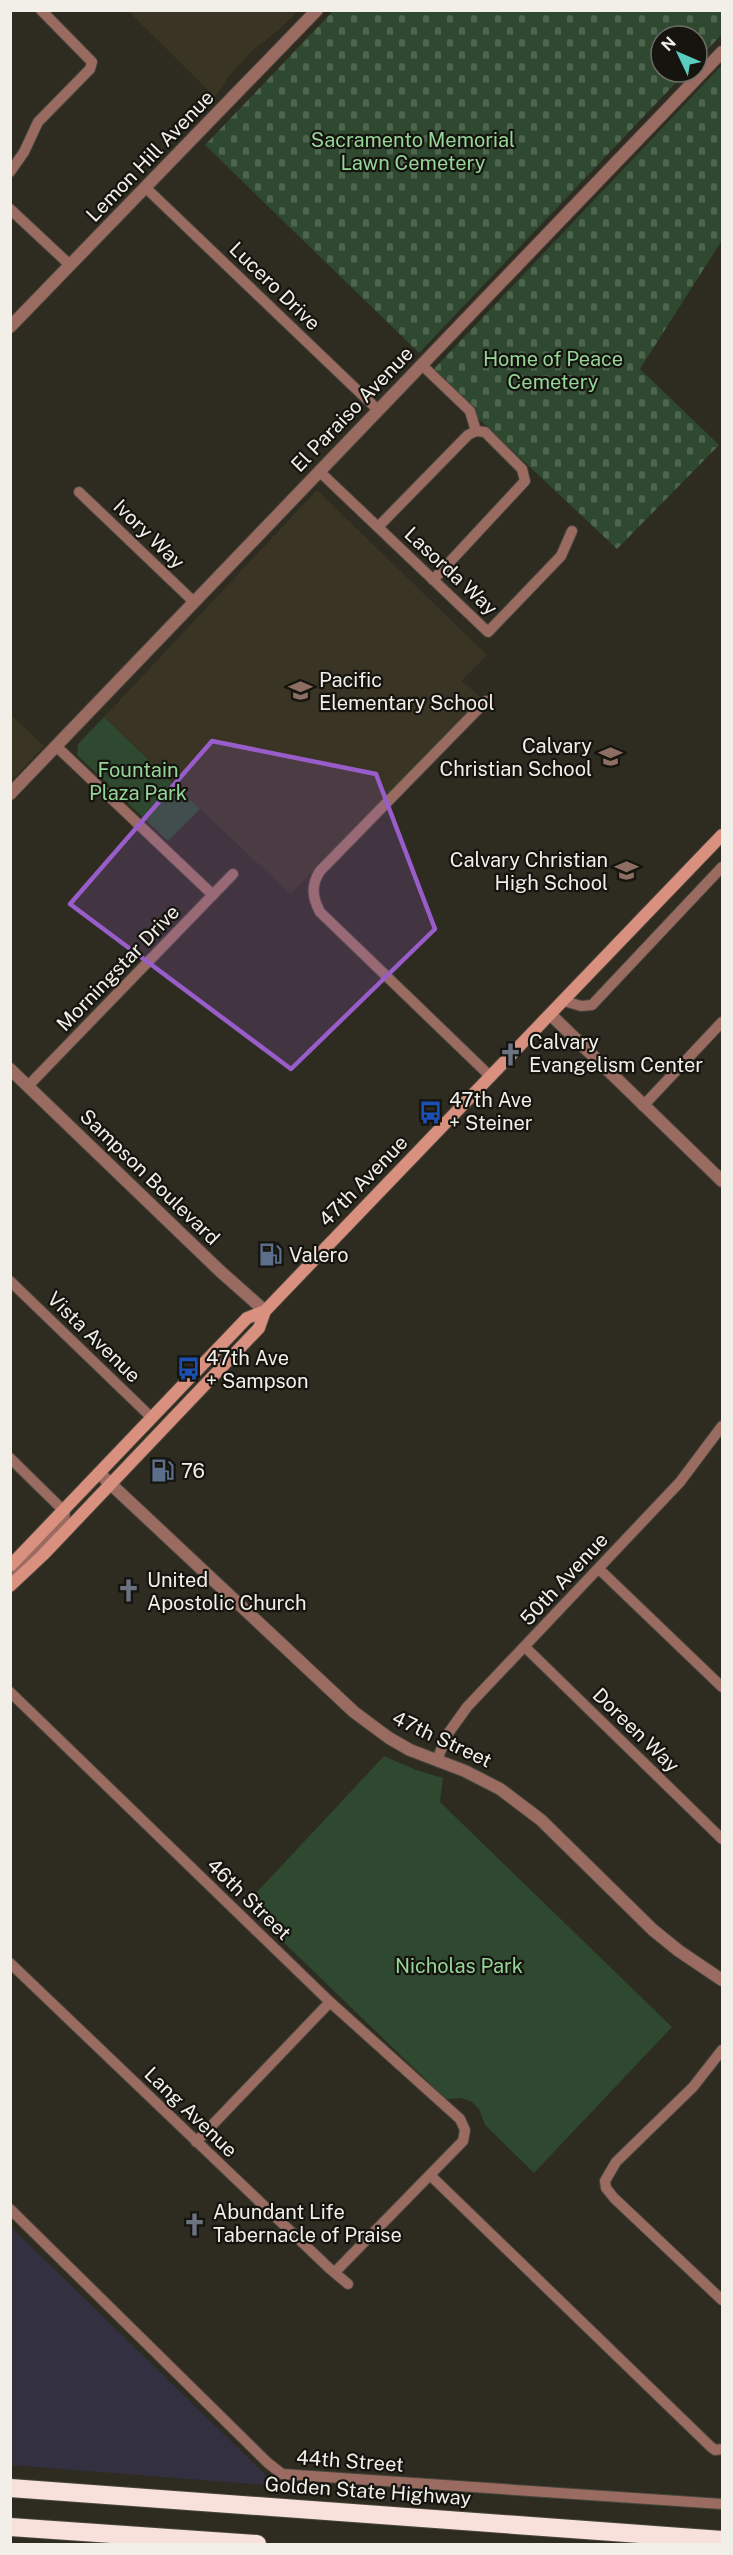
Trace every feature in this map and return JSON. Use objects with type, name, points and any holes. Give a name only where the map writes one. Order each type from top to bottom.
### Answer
[{"type":"highway","name":"Golden State Highway","points":[[10,2488],[723,2540]]},
{"type":"highway","points":[[10,2527],[257,2544]]},
{"type":"main road","name":"47th Avenue","points":[[12,1585],[259,1328],[265,1311],[723,835]]},
{"type":"main road","name":"47th Avenue","points":[[10,1566],[247,1318],[265,1311]]},
{"type":"street","points":[[10,172],[24,152],[38,122],[90,69],[92,62],[41,10]]},
{"type":"street","name":"Lemon Hill Avenue","points":[[10,327],[317,10]]},
{"type":"street","name":"El Paraiso Avenue","points":[[10,795],[723,52]]},
{"type":"street","name":"Lucero Drive","points":[[146,188],[378,410]]},
{"type":"street","points":[[10,209],[70,265]]},
{"type":"street","points":[[422,365],[470,411],[476,431]]},
{"type":"street","points":[[378,527],[468,435],[476,431],[485,432],[522,469],[525,481],[433,580]]},
{"type":"street","name":"Lasorda Way","points":[[319,471],[488,632],[561,556],[572,531]]},
{"type":"street","name":"Ivory Way","points":[[79,492],[194,602]]},
{"type":"street","points":[[486,701],[320,871],[313,890],[315,903],[320,912],[491,1077]]},
{"type":"street","points":[[57,747],[213,896]]},
{"type":"street","points":[[564,1001],[581,1006],[591,1005],[723,867]]},
{"type":"street","name":"Morningstar Drive","points":[[28,1086],[233,874]]},
{"type":"street","points":[[551,1015],[642,1106],[722,1181]]},
{"type":"street","points":[[642,1106],[723,1022]]},
{"type":"street","name":"Sampson Boulevard","points":[[10,1069],[220,1271],[265,1311]]},
{"type":"street","name":"Vista Avenue","points":[[10,1281],[152,1418]]},
{"type":"street","name":"50th Avenue","points":[[437,1760],[447,1735],[457,1719],[695,1466],[723,1426]]},
{"type":"street","points":[[10,1458],[64,1510],[63,1522],[24,1563],[12,1585]]},
{"type":"street","name":"47th Street","points":[[99,1473],[354,1712],[389,1738],[488,1782],[521,1803],[542,1820],[654,1930],[679,1951],[723,1980]]},
{"type":"street","points":[[598,1569],[723,1687]]},
{"type":"street","name":"Doreen Way","points":[[525,1647],[723,1839]]},
{"type":"street","name":"46th Street","points":[[10,1692],[330,2002],[460,2119],[465,2130],[463,2141],[430,2176]]},
{"type":"street","name":"Lang Avenue","points":[[10,1964],[348,2284]]},
{"type":"street","points":[[196,2142],[330,2002]]},
{"type":"street","points":[[723,2050],[693,2087],[616,2162],[605,2181],[606,2188],[614,2198],[723,2300]]},
{"type":"street","points":[[335,2272],[430,2176],[711,2447],[715,2450],[722,2450]]},
{"type":"street","name":"44th Street","points":[[10,2209],[267,2463],[282,2474],[723,2504]]},
{"type":"highlighted area","points":[[212,741],[376,774],[435,929],[291,1069],[70,904]]},
{"type":"shaded area","points":[[128,11],[298,11],[279,30],[253,50],[229,76],[215,97]]},
{"type":"shaded area","name":"Pacific Elementary School","points":[[317,490],[487,655],[461,681],[486,701],[290,894],[104,717]]},
{"type":"shaded area","points":[[10,714],[44,746],[11,781],[10,781]]},
{"type":"shaded area","points":[[11,2227],[277,2486],[11,2465]]},
{"type":"green space","name":"Sacramento Memorial Lawn Cemetery","points":[[334,10],[722,11],[722,34],[709,48],[709,24],[649,24],[649,84],[675,84],[419,353],[205,145]]},
{"type":"green space","name":"Home of Peace Cemetery","points":[[722,65],[722,240],[640,369],[719,445],[617,549],[430,373],[704,84],[709,84],[709,79]]},
{"type":"green space","name":"Fountain Plaza Park","points":[[104,717],[200,809],[168,841],[77,755],[78,744]]},
{"type":"green space","name":"Nicholas Park","points":[[384,1756],[416,1770],[443,1778],[440,1802],[672,2027],[534,2173],[485,2125],[479,2109],[472,2102],[461,2098],[446,2099],[245,1905]]},
{"type":"place","name":"Pacific Elementary School","points":[[301,691]]},
{"type":"place","name":"Calvary Christian School","points":[[610,757]]},
{"type":"place","name":"Calvary Christian High School","points":[[626,871]]},
{"type":"place","name":"Calvary Evangelism Center","points":[[511,1054]]},
{"type":"place","name":"47th Ave + Steiner","points":[[431,1112]]},
{"type":"place","name":"Valero","points":[[271,1255]]},
{"type":"place","name":"47th Ave + Sampson","points":[[188,1369]]},
{"type":"place","name":"76","points":[[163,1471]]},
{"type":"place","name":"United Apostolic Church","points":[[129,1591]]},
{"type":"place","name":"Abundant Life Tabernacle of Praise","points":[[195,2224]]}]
